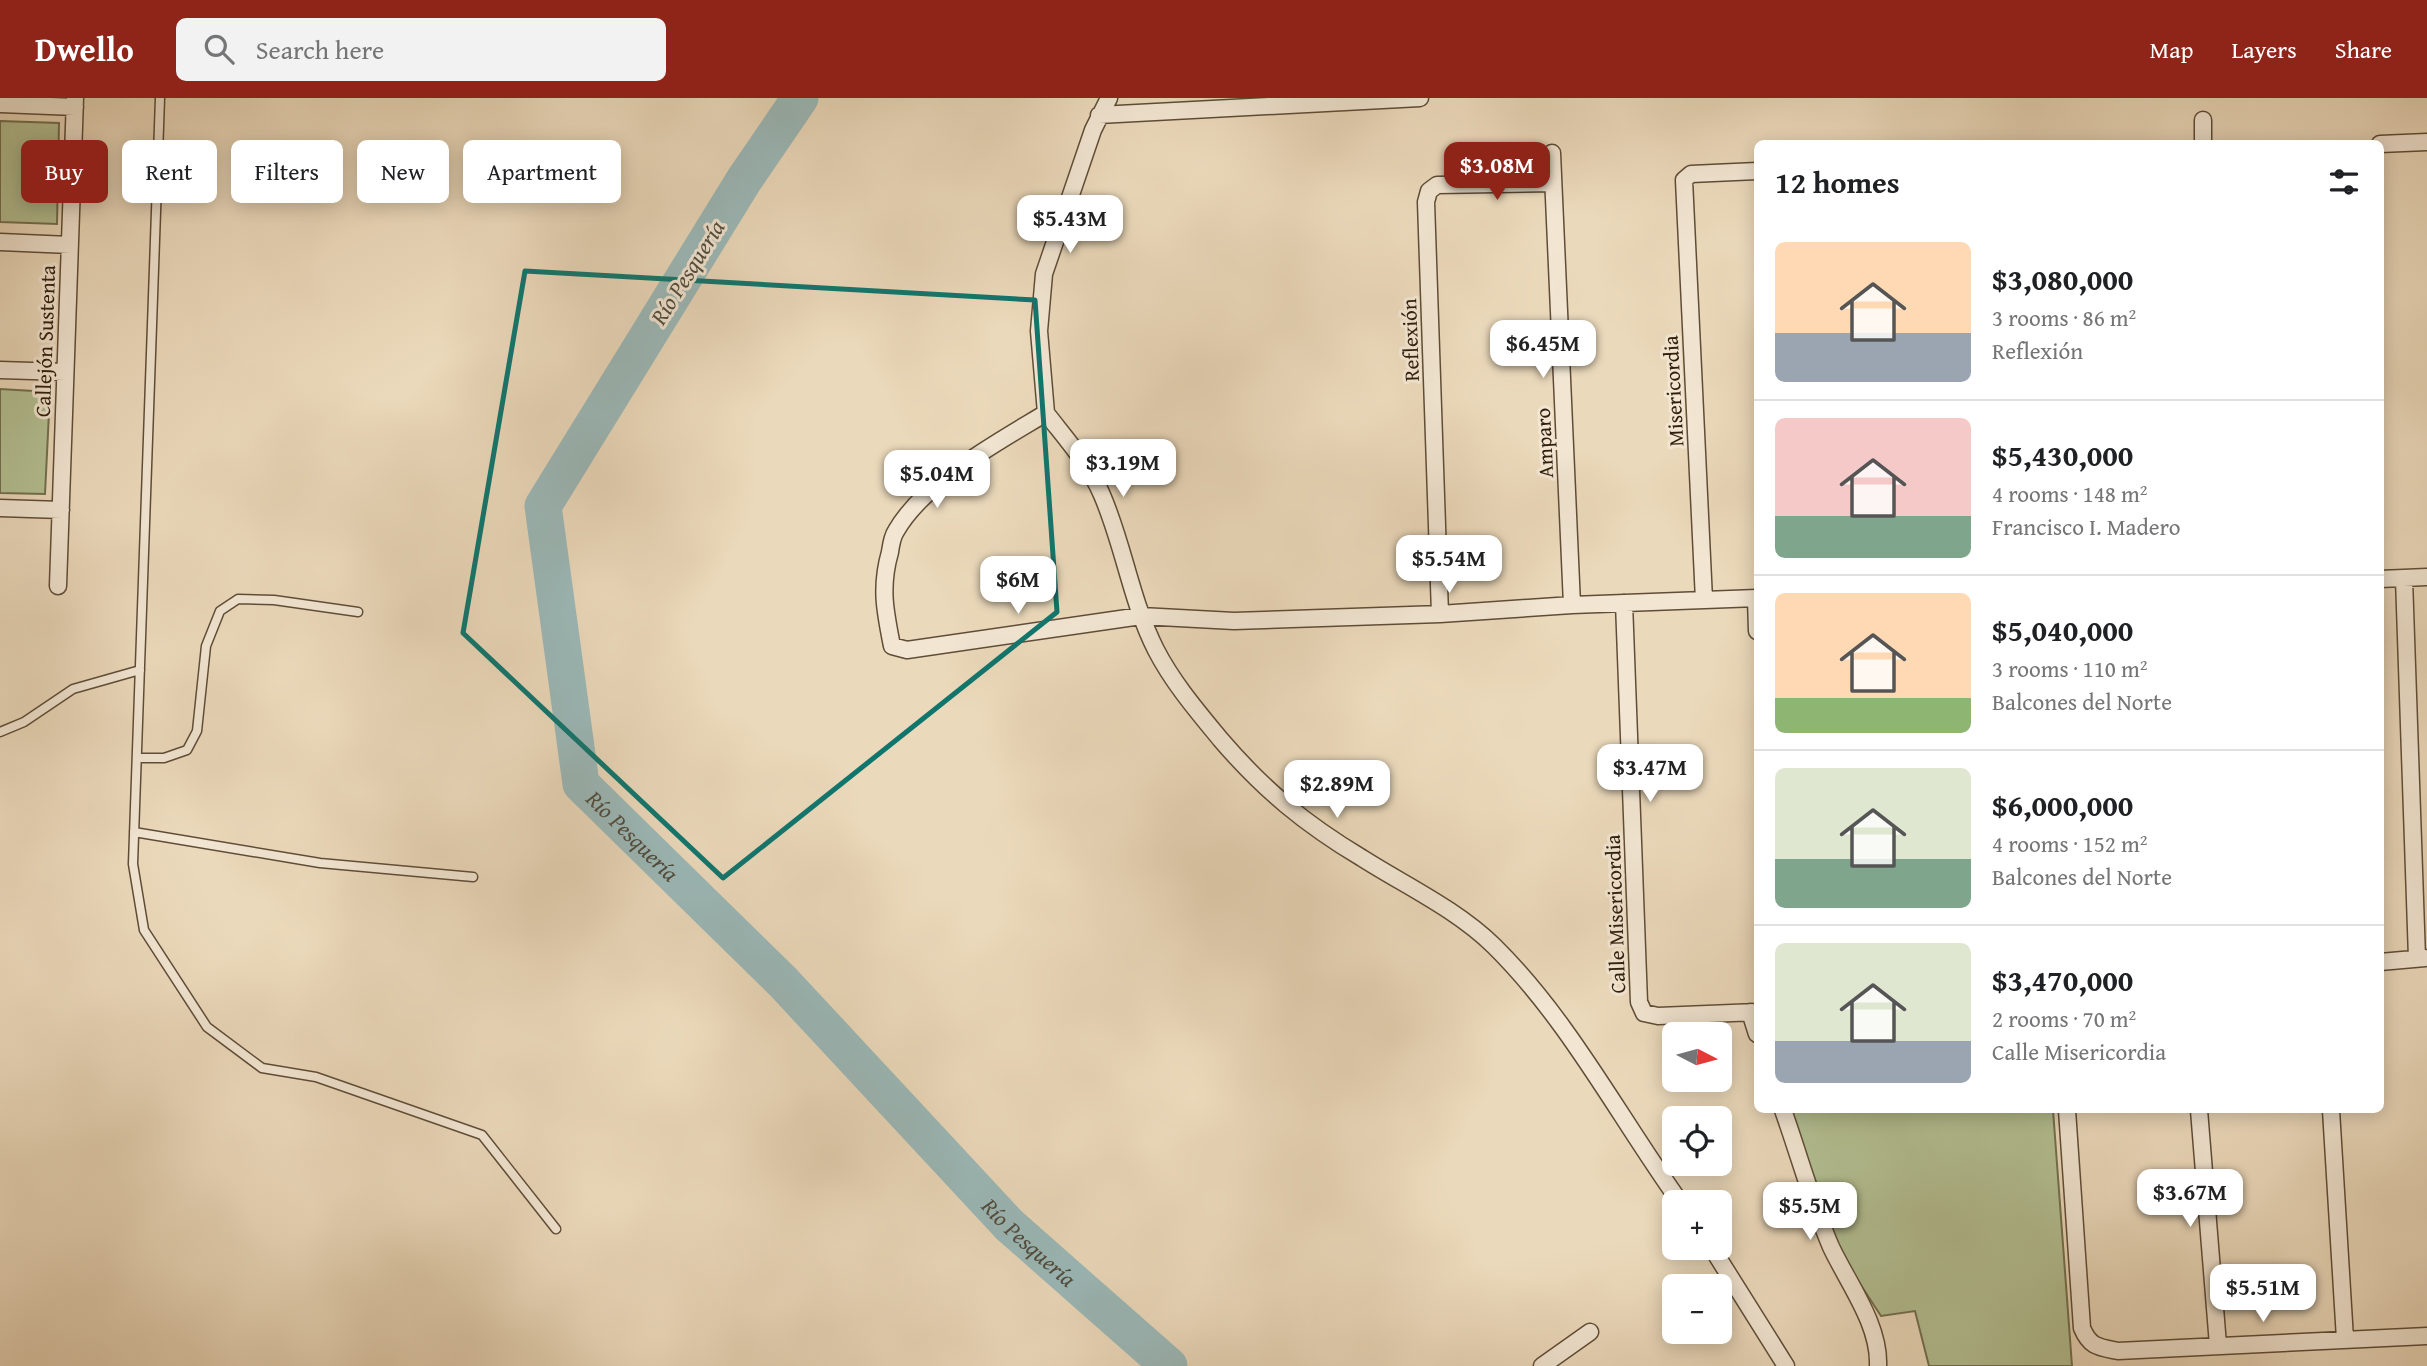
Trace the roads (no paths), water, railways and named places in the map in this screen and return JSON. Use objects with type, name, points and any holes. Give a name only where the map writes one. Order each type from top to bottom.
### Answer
[{"type":"street","points":[[1109,98],[1099,115],[1044,274],[1039,331],[1046,413],[1081,458],[1102,495],[1142,616],[1167,671],[1220,739],[1259,782],[1294,814],[1360,858],[1444,907],[1494,946],[1544,1003],[1672,1190]]},
{"type":"street","points":[[1099,115],[1420,98]]},
{"type":"street","points":[[0,104],[75,102]]},
{"type":"street","name":"Callejón Sustenta","points":[[58,586],[75,102]]},
{"type":"street","points":[[2203,120],[2203,140]]},
{"type":"street","points":[[2384,144],[2427,142]]},
{"type":"street","name":"Amparo","points":[[1552,153],[1572,605]]},
{"type":"street","name":"Misericordia","points":[[1704,600],[1684,180],[1691,174],[1754,172]]},
{"type":"street","name":"Reflexión","points":[[1440,614],[1426,202],[1429,191],[1437,185],[1553,183]]},
{"type":"street","points":[[0,243],[70,246]]},
{"type":"street","points":[[0,370],[65,372]]},
{"type":"street","points":[[1046,413],[966,463],[920,500],[895,532],[885,571],[883,601],[892,646],[907,650],[1142,616],[1234,621],[1754,598]]},
{"type":"street","points":[[0,508],[61,510]]},
{"type":"street","points":[[2384,579],[2427,577]]},
{"type":"street","points":[[2384,962],[2422,958],[2404,579]]},
{"type":"street","name":"Calle Misericordia","points":[[1623,603],[1639,1002],[1644,1013],[1658,1016],[1753,1012]]},
{"type":"street","points":[[1784,1113],[1831,1246],[1862,1305],[1878,1354],[1878,1366]]},
{"type":"street","points":[[2067,1113],[2082,1328],[2087,1340],[2095,1346],[2118,1351],[2427,1336]]},
{"type":"street","points":[[2199,1113],[2218,1345]]},
{"type":"street","points":[[2331,1113],[2345,1339]]},
{"type":"street","points":[[1720,1260],[1786,1366]]},
{"type":"street","points":[[1542,1366],[1590,1332]]},
{"type":"lane","points":[[160,98],[133,864],[144,930],[207,1027],[262,1068],[316,1077],[482,1135],[556,1229]]},
{"type":"lane","points":[[137,758],[164,758],[187,750],[197,731],[206,646],[220,611],[238,599],[274,600],[358,612]]},
{"type":"lane","points":[[0,732],[24,722],[73,689],[140,670]]},
{"type":"lane","points":[[134,832],[320,863],[473,877]]},
{"type":"waterway","name":"Río Pesquería","points":[[800,98],[744,180],[543,506],[581,784],[784,983],[1009,1225],[1169,1366]]}]
